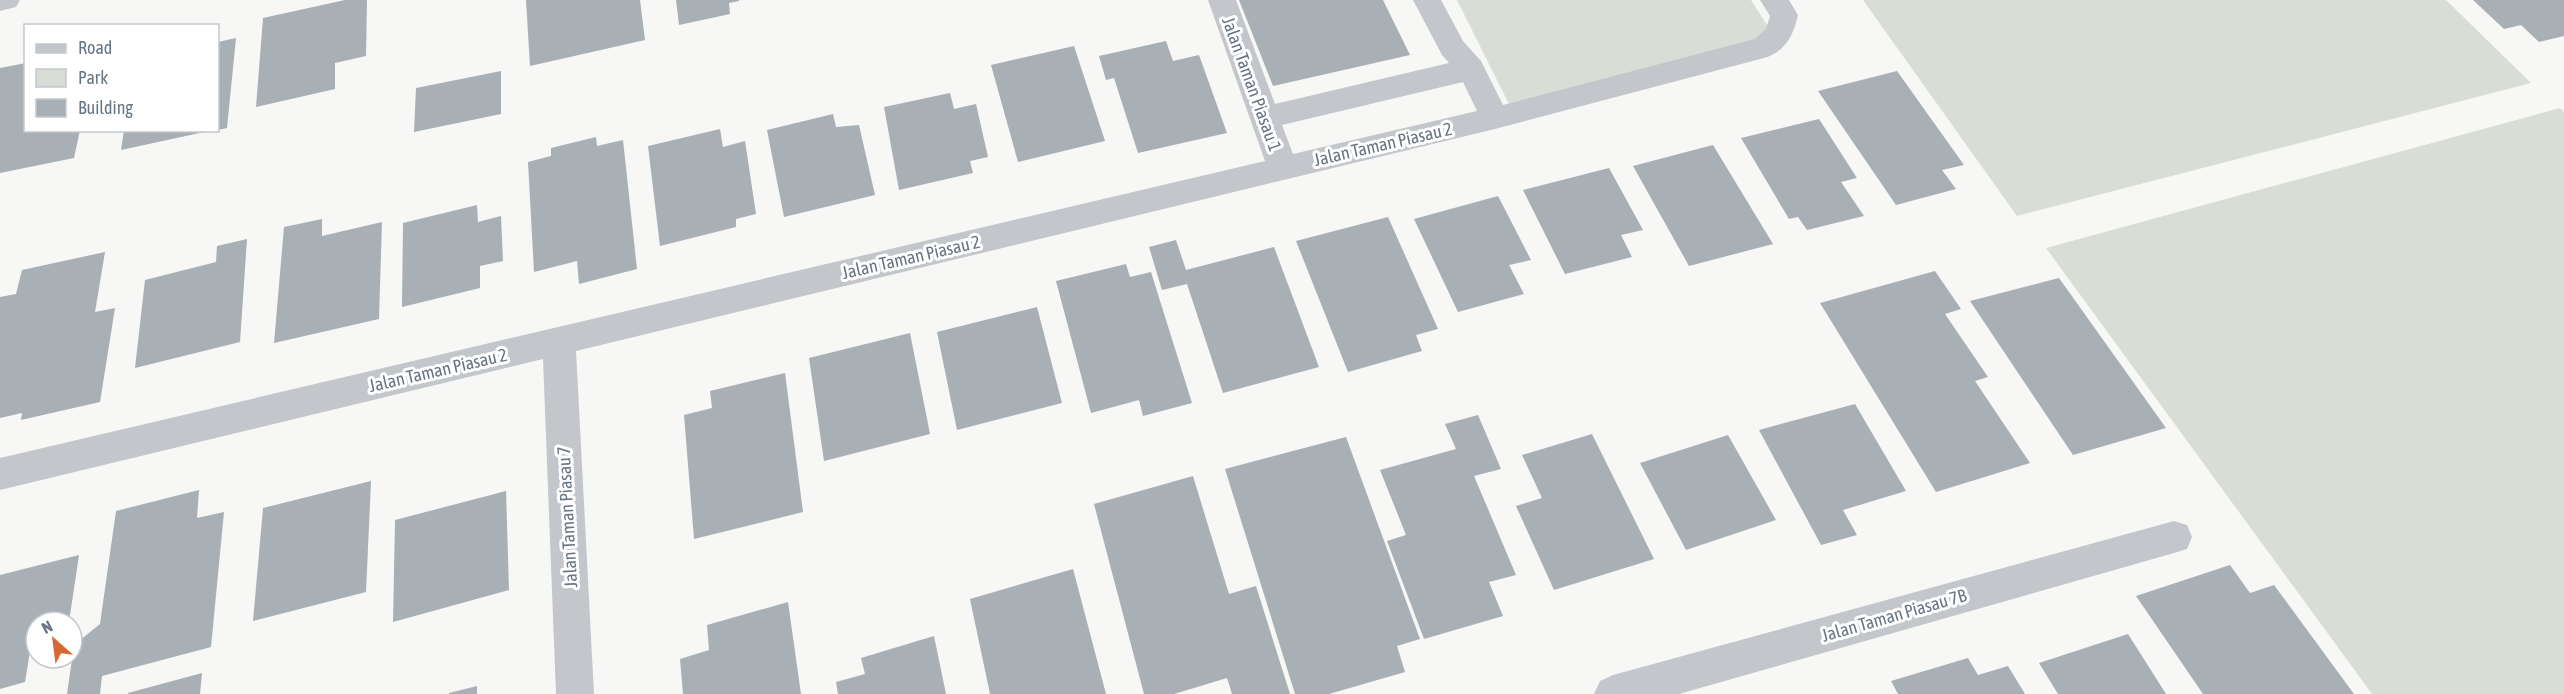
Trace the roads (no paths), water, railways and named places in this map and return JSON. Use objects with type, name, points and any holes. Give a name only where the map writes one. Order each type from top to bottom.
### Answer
[{"type":"street","points":[[0,1],[6,0]]},
{"type":"street","name":"Jalan Taman Piasau 1","points":[[1221,0],[1283,168]]},
{"type":"street","points":[[1427,0],[1452,48],[1471,69],[1495,118]]},
{"type":"street","name":"Jalan Taman Piasau 2","points":[[0,474],[1495,118],[1764,47],[1779,34],[1784,15],[1774,0]]},
{"type":"street","points":[[1265,118],[1471,69]]},
{"type":"street","name":"Jalan Taman Piasau 7","points":[[559,341],[575,694]]},
{"type":"street","name":"Jalan Taman Piasau 7B","points":[[1613,694],[2174,537]]}]
